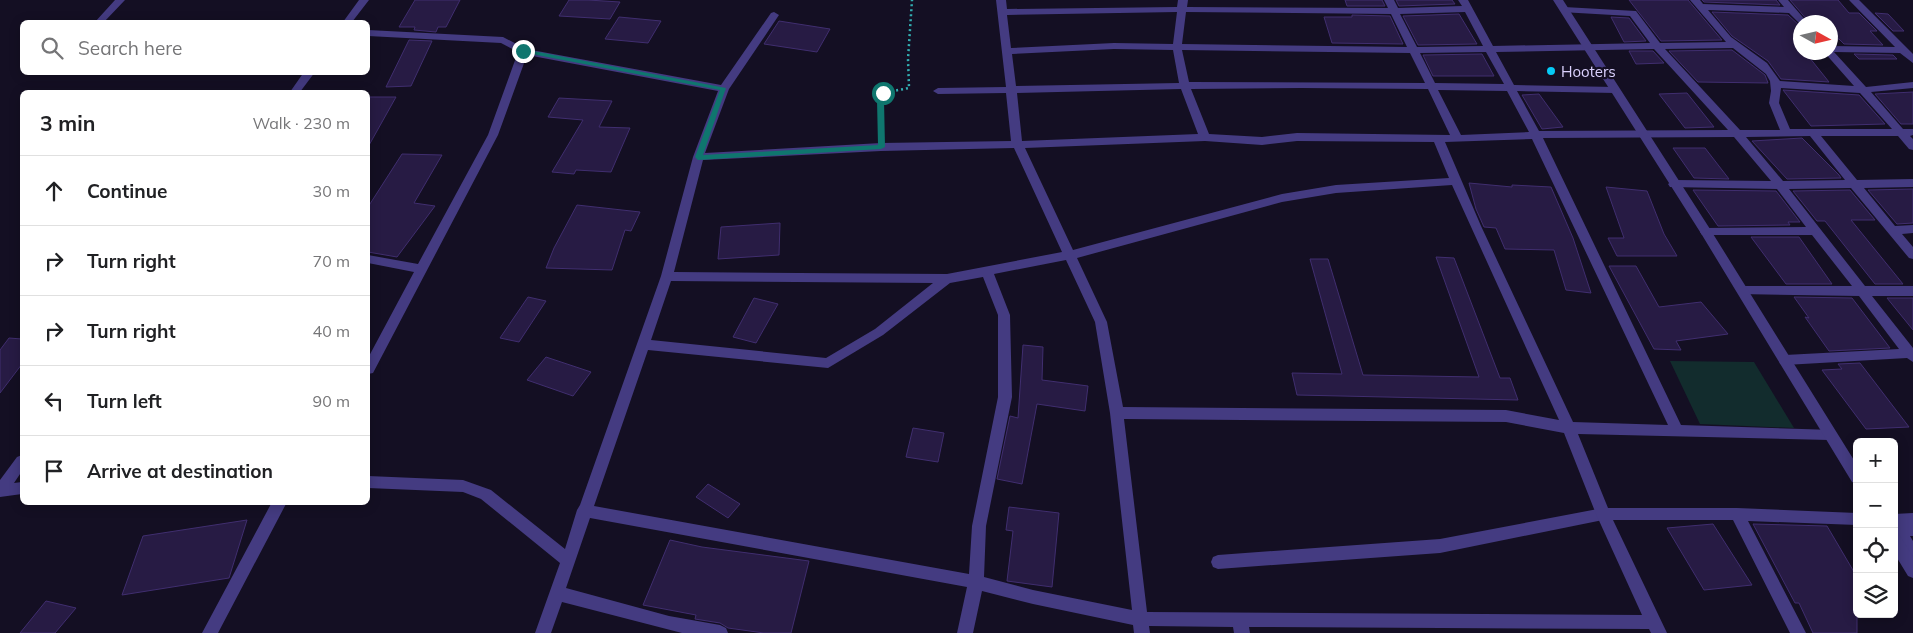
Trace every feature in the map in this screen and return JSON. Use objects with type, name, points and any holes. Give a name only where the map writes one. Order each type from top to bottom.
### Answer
[{"type":"street","points":[[101,20],[120,0]]},
{"type":"street","points":[[349,20],[364,0]]},
{"type":"street","points":[[1389,0],[1457,138]]},
{"type":"street","points":[[1782,0],[1796,15]]},
{"type":"street","points":[[1854,0],[1913,60]]},
{"type":"street","points":[[1698,4],[1791,10]]},
{"type":"street","points":[[1698,4],[1728,39],[1763,64],[1776,84],[1777,95],[1774,103],[1786,132]]},
{"type":"street","points":[[1184,5],[1177,47],[1187,86],[1204,137]]},
{"type":"street","points":[[1141,626],[1117,413],[1101,322],[1017,143],[1001,6],[1184,5],[1394,11],[1465,5],[1536,135],[1677,430]]},
{"type":"street","points":[[1561,5],[1633,13],[1659,47],[1736,132],[1780,185],[1912,355]]},
{"type":"street","points":[[1561,5],[1743,291],[1853,472]]},
{"type":"street","points":[[543,633],[642,344],[668,276],[698,157],[724,89],[774,16]]},
{"type":"street","points":[[370,33],[503,40],[523,51],[724,89]]},
{"type":"street","points":[[1006,51],[1114,46],[1413,50],[1737,45]]},
{"type":"street","points":[[1838,51],[1903,50]]},
{"type":"street","points":[[370,365],[493,135],[523,51]]},
{"type":"street","points":[[1837,60],[1913,146]]},
{"type":"street","points":[[296,90],[308,75]]},
{"type":"street","points":[[1776,84],[1862,90],[1913,85]]},
{"type":"street","points":[[938,91],[1187,86],[1615,90]]},
{"type":"street","points":[[698,157],[881,147],[1017,143],[1063,144],[1204,137],[1262,142],[1297,137],[1438,139],[1536,135],[1736,132],[1913,132]]},
{"type":"street","points":[[1812,132],[1913,255]]},
{"type":"street","points":[[584,510],[976,582],[1141,626],[1656,627],[1603,514],[1569,428],[1438,139]]},
{"type":"street","points":[[668,276],[947,279],[1071,255],[1282,198],[1336,189],[1457,181]]},
{"type":"street","points":[[1674,184],[1855,185],[1913,183]]},
{"type":"street","points":[[1892,230],[1913,229]]},
{"type":"street","points":[[1706,232],[1816,231]]},
{"type":"street","points":[[370,259],[421,269]]},
{"type":"street","points":[[965,633],[976,582],[980,526],[1005,397],[1004,315],[987,272]]},
{"type":"street","points":[[642,344],[828,363],[879,332],[947,279]]},
{"type":"street","points":[[1743,291],[1864,292],[1913,290]]},
{"type":"street","points":[[1785,360],[1912,355]]},
{"type":"street","points":[[1117,413],[1506,416],[1569,428],[1829,434]]},
{"type":"street","points":[[0,491],[20,464]]},
{"type":"street","points":[[370,482],[463,486],[486,494],[567,560]]},
{"type":"street","points":[[0,491],[20,488]]},
{"type":"street","points":[[210,633],[278,505]]},
{"type":"street","points":[[1218,562],[1440,546],[1603,514],[1736,514],[1853,519]]},
{"type":"street","points":[[1736,514],[1798,633]]},
{"type":"street","points":[[1898,520],[1913,520]]},
{"type":"street","points":[[1913,529],[1898,529],[1913,554]]},
{"type":"street","points":[[1898,546],[1913,570]]},
{"type":"street","points":[[556,593],[670,623],[720,633]]},
{"type":"path","points":[[881,147],[880,100],[883,93],[909,88],[908,59],[912,0]]},
{"type":"green space","points":[[1670,361],[1754,362],[1794,428],[1700,424]]},
{"type":"building","points":[[415,0],[460,0],[446,27],[438,27],[436,32],[414,30],[415,27],[399,27]]},
{"type":"building","points":[[569,0],[620,2],[610,19],[559,16]]},
{"type":"building","points":[[1345,0],[1382,0],[1385,6],[1347,6]]},
{"type":"building","points":[[1396,0],[1452,0],[1455,4],[1399,6]]},
{"type":"building","points":[[1629,0],[1688,0],[1722,40],[1661,41]]},
{"type":"building","points":[[1702,0],[1776,0],[1780,5],[1704,2]]},
{"type":"building","points":[[1790,0],[1838,0],[1849,13],[1859,13],[1877,31],[1870,31],[1883,45],[1844,44],[1838,39],[1838,15],[1803,15]]},
{"type":"building","points":[[1712,12],[1788,15],[1793,20],[1793,60],[1811,60],[1829,82],[1781,79],[1768,61],[1732,36]]},
{"type":"building","points":[[1875,13],[1888,14],[1904,31],[1893,31]]},
{"type":"building","points":[[1459,14],[1477,44],[1418,45],[1403,16]]},
{"type":"building","points":[[1352,15],[1390,16],[1403,44],[1332,43],[1324,17],[1352,17]]},
{"type":"building","points":[[619,17],[661,21],[648,43],[605,39]]},
{"type":"building","points":[[1611,17],[1629,18],[1646,41],[1624,42]]},
{"type":"building","points":[[779,21],[830,29],[817,52],[764,44]]},
{"type":"building","points":[[409,40],[432,41],[411,86],[386,87]]},
{"type":"building","points":[[1732,50],[1765,75],[1768,83],[1698,82],[1669,51]]},
{"type":"building","points":[[1629,51],[1653,51],[1664,63],[1636,64]]},
{"type":"building","points":[[1482,54],[1494,76],[1433,76],[1423,55]]},
{"type":"building","points":[[1854,54],[1893,55],[1897,59],[1859,59]]},
{"type":"building","points":[[1783,90],[1859,95],[1885,124],[1811,126]]},
{"type":"building","points":[[1913,92],[1913,124],[1901,124],[1875,94]]},
{"type":"building","points":[[1687,93],[1714,127],[1685,128],[1659,94]]},
{"type":"building","points":[[1539,94],[1563,127],[1542,129],[1522,95]]},
{"type":"building","points":[[370,97],[396,97],[370,143]]},
{"type":"building","points":[[559,98],[612,101],[599,127],[630,128],[611,172],[576,170],[574,174],[552,172],[583,120],[548,117]]},
{"type":"building","points":[[1802,138],[1841,178],[1787,179],[1752,141]]},
{"type":"building","points":[[1673,148],[1705,148],[1729,179],[1694,178]]},
{"type":"building","points":[[402,154],[442,155],[414,203],[435,206],[397,257],[370,252],[370,204]]},
{"type":"building","points":[[1469,183],[1512,187],[1512,185],[1551,187],[1573,238],[1591,293],[1566,290],[1554,250],[1505,249],[1496,228],[1484,227],[1476,209]]},
{"type":"building","points":[[1606,187],[1647,191],[1664,234],[1677,256],[1617,256],[1608,238],[1624,238]]},
{"type":"building","points":[[1913,189],[1913,223],[1897,224],[1868,190]]},
{"type":"building","points":[[1693,190],[1776,191],[1800,222],[1788,222],[1790,225],[1718,226]]},
{"type":"building","points":[[1850,190],[1875,220],[1851,220],[1903,284],[1875,284],[1825,221],[1817,221],[1793,191]]},
{"type":"building","points":[[577,205],[640,212],[631,231],[625,230],[612,270],[546,268],[554,248]]},
{"type":"building","points":[[780,223],[779,255],[718,259],[721,227]]},
{"type":"building","points":[[1751,237],[1799,237],[1832,284],[1786,284]]},
{"type":"building","points":[[1436,257],[1454,258],[1500,378],[1510,378],[1518,400],[1297,395],[1292,373],[1342,374],[1310,259],[1328,259],[1363,375],[1479,377]]},
{"type":"building","points":[[1609,266],[1636,266],[1659,307],[1701,302],[1728,334],[1676,341],[1681,350],[1654,349]]},
{"type":"building","points":[[528,297],[546,301],[519,342],[500,338]]},
{"type":"building","points":[[1794,297],[1852,298],[1890,348],[1829,351],[1805,317],[1809,318]]},
{"type":"building","points":[[754,298],[778,304],[756,343],[733,337]]},
{"type":"building","points":[[1887,298],[1913,298],[1913,330]]},
{"type":"building","points":[[9,338],[20,339],[20,367],[0,393],[0,350]]},
{"type":"building","points":[[1023,345],[1043,347],[1042,380],[1088,386],[1085,411],[1037,404],[1022,484],[997,479],[1010,416],[1018,418]]},
{"type":"building","points":[[546,357],[591,372],[573,396],[527,380]]},
{"type":"building","points":[[1860,363],[1909,427],[1866,429],[1822,370],[1842,369],[1838,364]]},
{"type":"building","points":[[913,428],[944,433],[938,462],[906,457]]},
{"type":"building","points":[[708,484],[740,504],[728,518],[696,497]]},
{"type":"building","points":[[1009,507],[1059,513],[1052,587],[1007,581],[1013,531],[1006,530]]},
{"type":"building","points":[[247,520],[229,578],[122,595],[143,536]]},
{"type":"building","points":[[1713,524],[1752,585],[1704,590],[1667,528]]},
{"type":"building","points":[[1753,524],[1827,526],[1853,570],[1853,618],[1857,618],[1857,633],[1813,633],[1799,603],[1795,603]]},
{"type":"building","points":[[670,540],[702,547],[809,561],[791,633],[764,633],[728,628],[720,623],[695,619],[696,615],[643,605]]},
{"type":"building","points":[[46,601],[76,608],[55,633],[20,633]]},
{"type":"place","name":"Hooters","points":[[1551,71]]},
{"type":"route","points":[[523,51],[724,89],[698,157],[881,147],[880,100],[883,93]]}]
